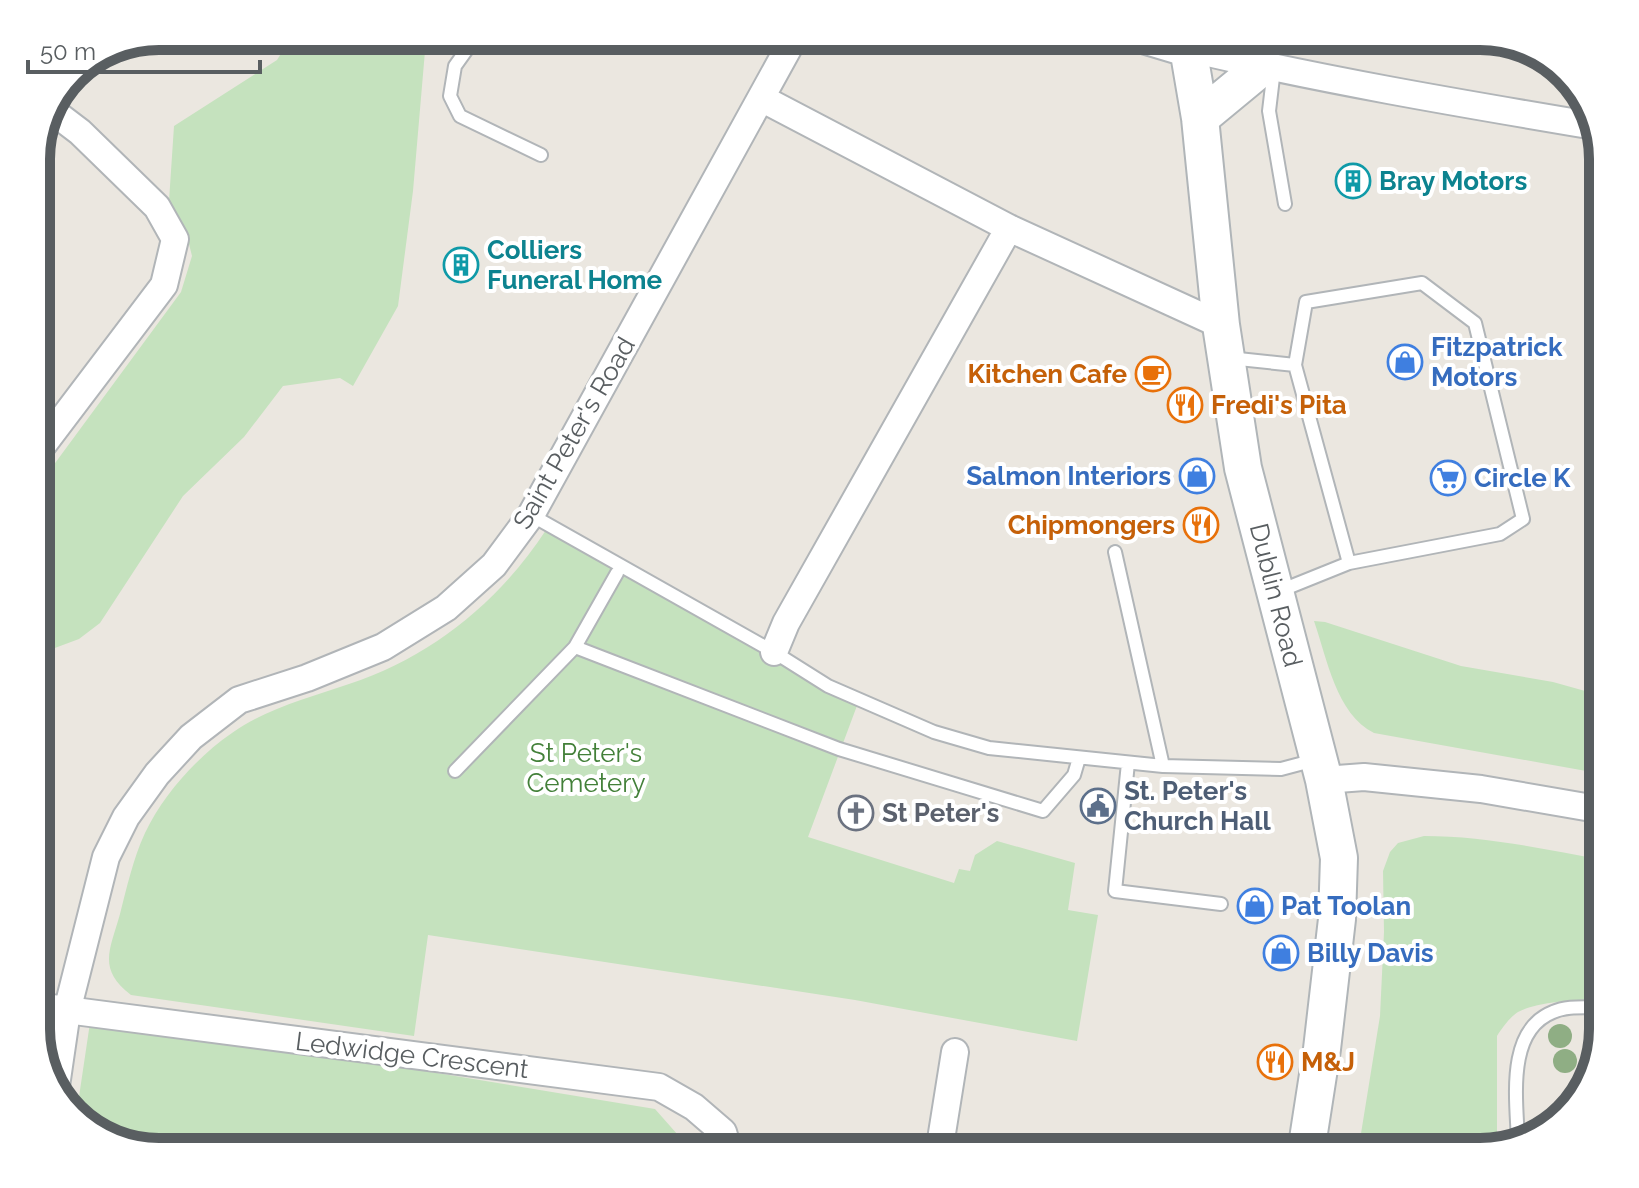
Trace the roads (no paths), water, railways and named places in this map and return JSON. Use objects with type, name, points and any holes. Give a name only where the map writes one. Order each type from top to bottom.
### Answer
[{"type":"main road","name":"Dublin Road","points":[[1187,50],[1200,118],[1224,341],[1243,468],[1321,770],[1339,858],[1337,919],[1308,1138]]},
{"type":"main road","points":[[1200,118],[1269,68],[1251,50]]},
{"type":"street","name":"Saint Peter's Road","points":[[58,1071],[67,1011],[106,857],[126,817],[157,774],[191,737],[239,700],[307,678],[383,647],[446,608],[494,565],[531,515],[787,50]]},
{"type":"street","points":[[1212,50],[1269,68],[1384,91],[1583,124]]},
{"type":"street","points":[[761,98],[1224,341]]},
{"type":"street","points":[[50,436],[164,285],[175,239],[157,207],[80,132],[59,116]]},
{"type":"street","points":[[774,652],[786,623],[1009,228]]},
{"type":"street","points":[[1321,770],[1481,789],[1589,808]]},
{"type":"street","name":"Ledwidge Crescent","points":[[50,1008],[659,1087],[694,1107],[723,1132],[725,1138]]},
{"type":"street","points":[[941,1138],[955,1052]]},
{"type":"lane","points":[[466,50],[455,66],[450,96],[460,116],[541,155]]},
{"type":"lane","points":[[1269,68],[1269,111],[1285,204]]},
{"type":"lane","points":[[1275,593],[1349,563],[1500,534],[1523,519],[1475,323],[1422,283],[1306,302],[1295,365],[1349,563]]},
{"type":"lane","points":[[1224,341],[1295,365]]},
{"type":"lane","points":[[531,515],[774,652],[828,686],[934,732],[989,748],[1128,763],[1321,770]]},
{"type":"lane","points":[[1115,552],[1163,766]]},
{"type":"lane","points":[[455,771],[575,647],[617,573]]},
{"type":"lane","points":[[575,647],[839,749],[1043,811],[1074,775],[1079,758]]},
{"type":"lane","points":[[1128,763],[1115,891],[1221,904]]},
{"type":"lane","points":[[1518,1131],[1517,1079],[1525,1035],[1551,1012],[1589,1007]]},
{"type":"place","name":"Bray Motors","points":[[1353,181]]},
{"type":"place","name":"Colliers Funeral Home","points":[[461,265]]},
{"type":"place","name":"Fitzpatrick Motors","points":[[1405,362]]},
{"type":"place","name":"Kitchen Cafe","points":[[1153,374]]},
{"type":"place","name":"Fredi's Pita","points":[[1185,405]]},
{"type":"place","name":"Salmon Interiors","points":[[1197,476]]},
{"type":"place","name":"Circle K","points":[[1448,478]]},
{"type":"place","name":"Chipmongers","points":[[1201,525]]},
{"type":"place","name":"St. Peter's Church Hall","points":[[1098,806]]},
{"type":"place","name":"St Peter's","points":[[856,813]]},
{"type":"place","name":"Pat Toolan","points":[[1255,906]]},
{"type":"place","name":"Billy Davis","points":[[1281,953]]},
{"type":"place","name":"M&J","points":[[1275,1062]]},
{"type":"park label","name":"St Peter's Cemetery","points":[[586,768]]}]
